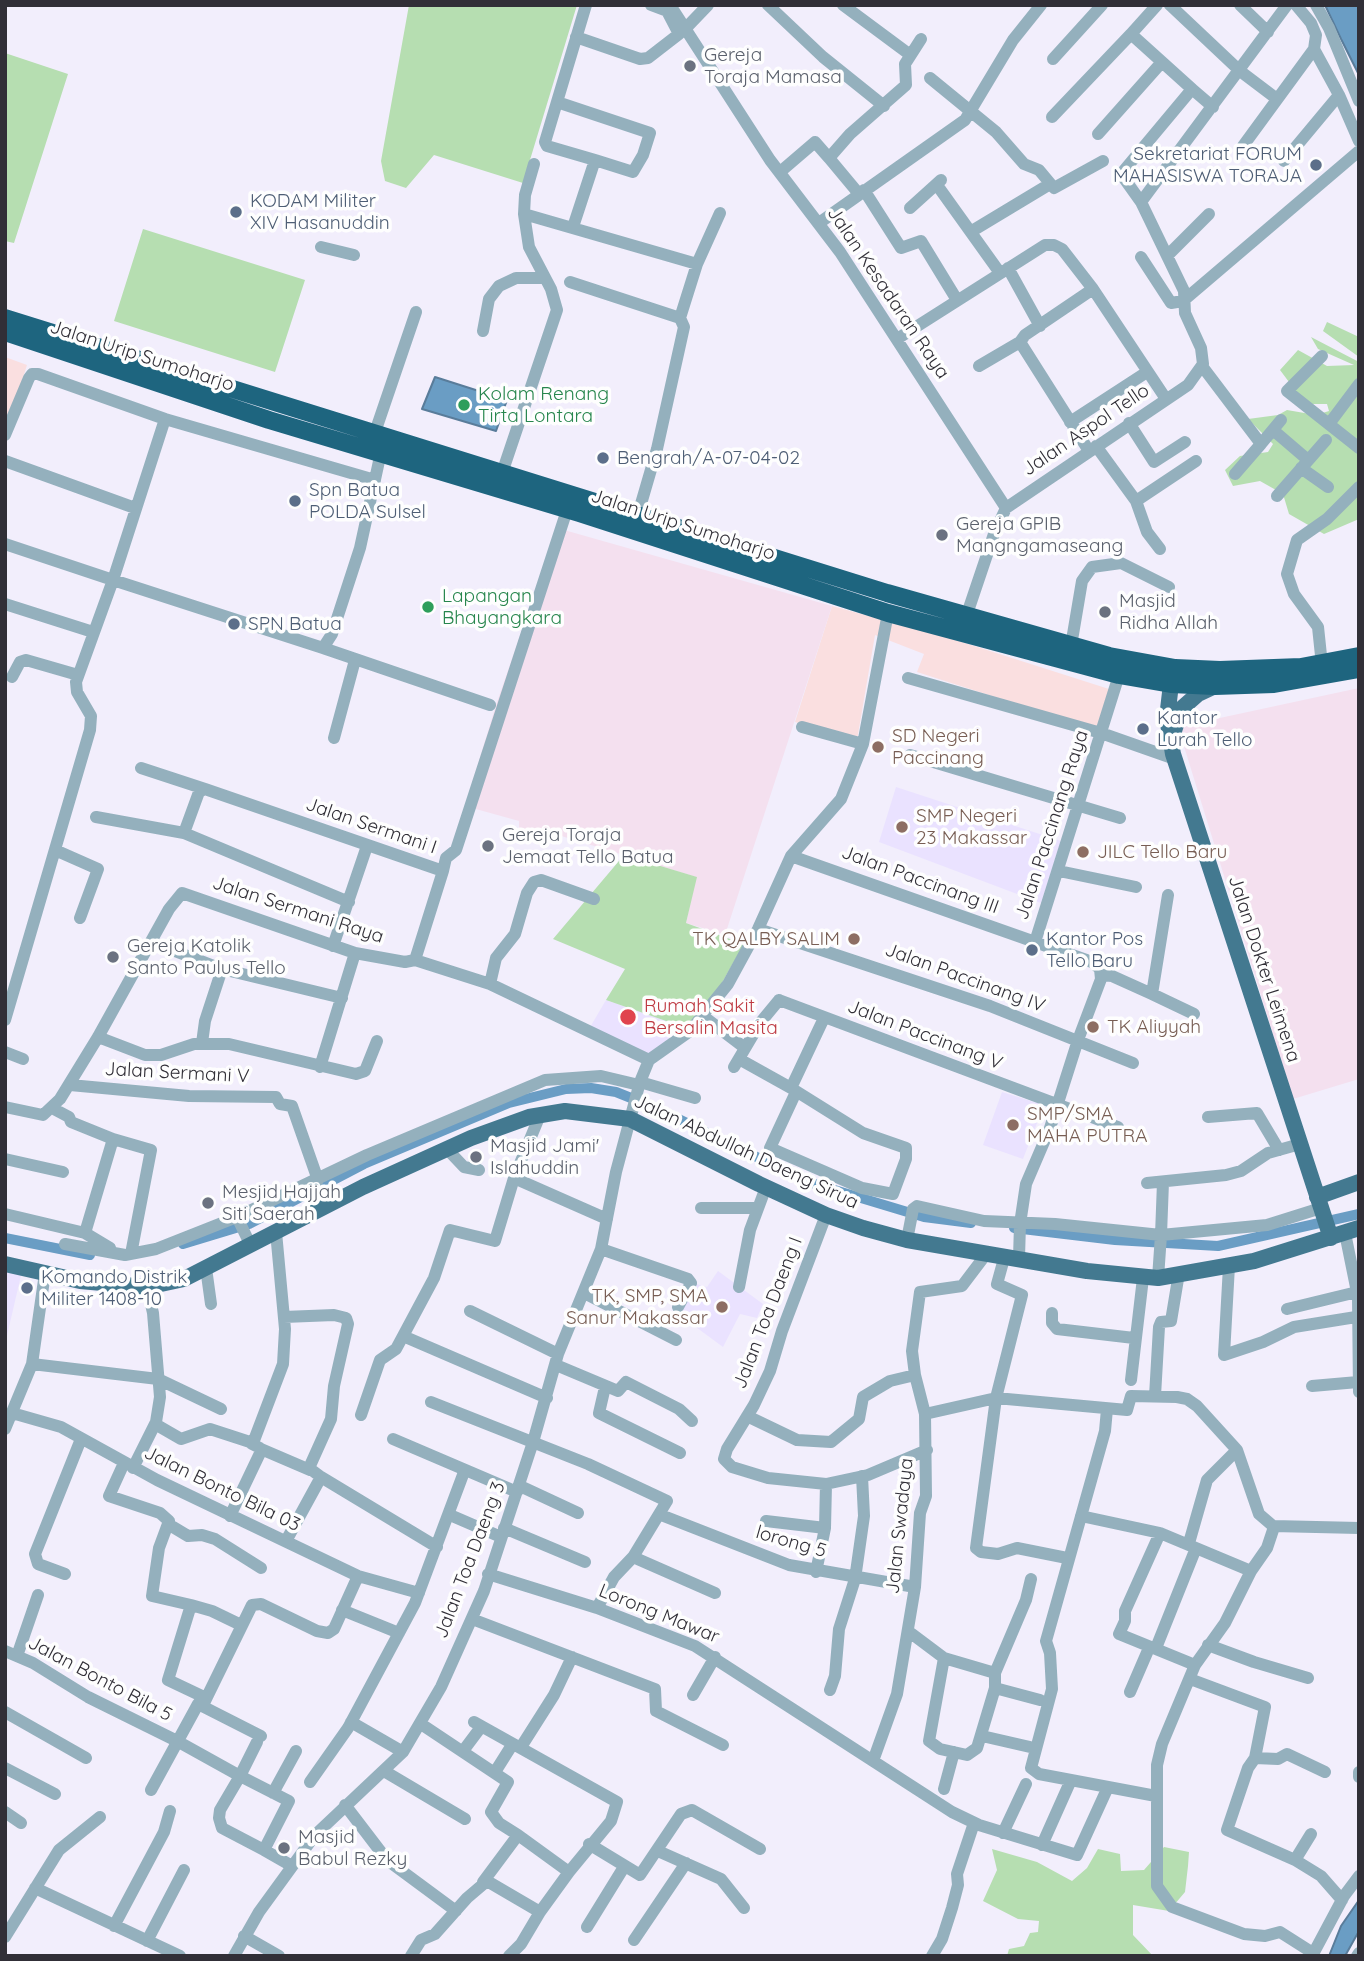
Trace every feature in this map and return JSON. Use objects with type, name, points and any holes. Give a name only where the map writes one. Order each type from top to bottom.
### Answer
[{"type":"highway","name":"Jalan Urip Sumoharjo","points":[[11,326],[375,445],[497,489],[567,510],[636,524]]},
{"type":"highway","name":"Jalan Urip Sumoharjo","points":[[375,445],[503,471],[636,524],[803,576],[1072,646],[1122,667]]},
{"type":"highway","name":"Jalan Urip Sumoharjo","points":[[803,576],[888,613],[1122,667],[1173,676],[1274,684],[1359,669]]},
{"type":"highway","name":"Jalan Urip Sumoharjo","points":[[1218,681],[1322,665],[1359,656]]},
{"type":"main road","name":"Jalan Dokter Leimena","points":[[1173,676],[1167,718],[1174,757],[1309,1171],[1341,1232]]},
{"type":"main road","name":"Jalan Dokter Leimena","points":[[1174,757],[1175,719],[1181,709],[1218,681]]},
{"type":"main road","name":"Jalan Abdullah Daeng Sirua","points":[[5,1264],[80,1281],[147,1287],[184,1279],[363,1187],[498,1127],[540,1115],[576,1111],[631,1116],[766,1187],[826,1215],[907,1238],[987,1253],[1015,1255],[1087,1272],[1180,1273],[1229,1266],[1341,1232]]},
{"type":"main road","points":[[1323,1202],[1359,1182]]},
{"type":"street","points":[[556,102],[650,132],[643,155],[633,172],[547,145],[556,102],[586,5]]},
{"type":"street","points":[[576,37],[640,59],[648,58],[679,34],[667,11],[651,5]]},
{"type":"street","name":"Jalan Kesadaran Raya","points":[[670,5],[780,172],[819,223],[897,338],[1006,508]]},
{"type":"street","points":[[685,29],[708,5]]},
{"type":"street","points":[[768,5],[823,57],[884,106]]},
{"type":"street","points":[[843,5],[909,54]]},
{"type":"street","points":[[1053,59],[1102,5]]},
{"type":"street","points":[[1052,117],[1157,5]]},
{"type":"street","points":[[1170,5],[1240,71],[1278,99]]},
{"type":"street","points":[[1240,5],[1268,32]]},
{"type":"street","points":[[1141,202],[1287,5]]},
{"type":"street","points":[[1243,146],[1314,50],[1316,35],[1311,23],[1296,5]]},
{"type":"street","points":[[1315,5],[1329,28],[1359,101]]},
{"type":"street","points":[[819,223],[954,130],[971,110],[1034,8]]},
{"type":"street","points":[[1131,34],[1213,107]]},
{"type":"street","points":[[829,158],[850,134],[906,85],[905,64],[921,39]]},
{"type":"street","points":[[1314,50],[1339,95],[1359,141]]},
{"type":"street","points":[[1098,134],[1162,62]]},
{"type":"street","points":[[930,78],[971,110],[1009,145],[1024,164],[1039,170],[1049,184],[1056,188],[1103,161]]},
{"type":"street","points":[[1192,89],[1121,171],[1141,202],[1184,291],[1183,301],[1203,354],[1202,366],[1261,444]]},
{"type":"street","points":[[1284,161],[1339,95]]},
{"type":"street","points":[[780,172],[815,142],[861,192],[901,248],[921,241],[957,300]]},
{"type":"street","points":[[1141,257],[1171,303],[1183,301],[1359,151]]},
{"type":"street","points":[[573,227],[595,160]]},
{"type":"street","points":[[497,489],[557,310],[556,301],[529,247],[524,214],[525,195],[534,164]]},
{"type":"street","points":[[910,208],[939,183],[967,231],[972,231],[1049,184]]},
{"type":"street","points":[[636,524],[681,346],[684,327],[680,318],[697,264],[720,213]]},
{"type":"street","points":[[524,214],[697,264]]},
{"type":"street","points":[[1167,256],[1209,214]]},
{"type":"street","points":[[972,231],[1004,270],[1040,326]]},
{"type":"street","points":[[897,338],[1045,245],[1058,246],[1093,289],[1166,399]]},
{"type":"street","points":[[321,247],[354,255]]},
{"type":"street","points":[[483,331],[489,299],[499,286],[516,278],[544,278]]},
{"type":"street","points":[[570,282],[680,318]]},
{"type":"street","points":[[979,366],[1020,342],[1093,289]]},
{"type":"street","points":[[323,648],[332,634],[360,548],[375,480],[375,445],[416,312]]},
{"type":"street","points":[[1020,342],[1070,422],[1136,501],[1147,531],[1160,549]]},
{"type":"street","points":[[1322,356],[1287,391],[1359,448]]},
{"type":"street","name":"Jalan Aspol Tello","points":[[1006,508],[1188,385],[1202,366]]},
{"type":"street","points":[[1070,422],[1147,372]]},
{"type":"street","points":[[5,435],[24,388],[35,373],[165,419],[375,480]]},
{"type":"street","points":[[1329,424],[1359,384]]},
{"type":"street","points":[[5,1020],[91,722],[89,711],[77,692],[78,675],[113,580],[165,419]]},
{"type":"street","points":[[1129,423],[1154,462],[1185,442]]},
{"type":"street","points":[[1235,474],[1277,425],[1305,464],[1328,487]]},
{"type":"street","points":[[1277,496],[1326,440]]},
{"type":"street","points":[[5,461],[135,508]]},
{"type":"street","points":[[1136,501],[1196,461]]},
{"type":"street","points":[[1322,665],[1318,626],[1294,594],[1287,574],[1297,540],[1346,502],[1359,487]]},
{"type":"street","points":[[966,617],[994,534],[1006,508]]},
{"type":"street","points":[[443,871],[446,858],[456,850],[567,510]]},
{"type":"street","points":[[5,544],[489,705]]},
{"type":"street","points":[[1072,646],[1082,581],[1092,567],[1121,563],[1169,587]]},
{"type":"street","points":[[5,604],[93,632]]},
{"type":"street","points":[[649,1060],[680,1040],[728,984],[758,929],[791,856],[841,799],[863,744],[888,613]]},
{"type":"street","points":[[12,677],[20,662],[26,660],[78,675]]},
{"type":"street","points":[[334,738],[355,660]]},
{"type":"street","name":"Jalan Paccinang Raya","points":[[1122,667],[1035,942],[1092,962],[1099,967],[1101,975],[1111,976],[1194,1014]]},
{"type":"street","points":[[908,678],[1101,733],[1174,757]]},
{"type":"street","points":[[802,727],[863,744]]},
{"type":"street","points":[[911,755],[1120,818]]},
{"type":"street","name":"Jalan Sermani I","points":[[141,768],[443,871],[415,960]]},
{"type":"street","points":[[184,833],[202,790]]},
{"type":"street","points":[[96,817],[184,833],[349,902]]},
{"type":"street","points":[[333,946],[367,846]]},
{"type":"street","points":[[55,850],[98,869],[80,918]]},
{"type":"street","name":"Jalan Paccinang III","points":[[791,856],[1035,942]]},
{"type":"street","points":[[1059,871],[1136,887]]},
{"type":"street","points":[[490,984],[496,958],[514,934],[527,893],[534,882],[541,880],[594,899]]},
{"type":"street","name":"Jalan Sermani Raya","points":[[5,1107],[39,1115],[52,1108],[70,1085],[177,895],[185,893],[355,953],[405,962],[415,960],[490,984],[649,1060]]},
{"type":"street","points":[[1152,994],[1152,974],[1168,895]]},
{"type":"street","name":"Jalan Paccinang IV","points":[[758,929],[990,1006],[1132,1063]]},
{"type":"street","points":[[151,943],[222,969],[342,998]]},
{"type":"street","points":[[320,1066],[355,953]]},
{"type":"street","points":[[202,1043],[205,1021],[222,969]]},
{"type":"street","points":[[1068,1558],[1017,1548],[998,1554],[981,1552],[976,1548],[996,1398],[1022,1296],[998,1284],[1015,1255],[1026,1184],[1058,1105],[1101,975]]},
{"type":"street","name":"Jalan Paccinang V","points":[[739,1058],[775,995],[824,1018],[1118,1127]]},
{"type":"street","points":[[703,1016],[739,1058],[794,1090],[863,1133],[906,1148],[906,1159],[893,1194],[862,1188],[770,1148],[794,1090],[824,1018]]},
{"type":"street","points":[[98,1037],[145,1055],[161,1055],[202,1043],[245,1047],[352,1074],[363,1073],[377,1041]]},
{"type":"street","points":[[5,1052],[23,1059]]},
{"type":"street","name":"Jalan Toa Daeng 3","points":[[233,1956],[244,1936],[315,1835],[403,1752],[421,1724],[472,1619],[519,1489],[557,1360],[601,1249],[638,1087],[649,1060]]},
{"type":"street","points":[[113,1139],[83,1233],[70,1246],[134,1250],[156,1248],[239,1221],[318,1180],[454,1116],[545,1080],[601,1076],[638,1087],[695,1098]]},
{"type":"street","name":"Jalan Sermani V","points":[[70,1085],[190,1096],[276,1097],[276,1102],[292,1107],[318,1180]]},
{"type":"street","points":[[52,1108],[69,1116],[71,1122],[113,1139],[151,1150],[134,1250]]},
{"type":"street","points":[[1208,1116],[1257,1113],[1279,1150]]},
{"type":"street","points":[[362,1415],[380,1360],[396,1349],[435,1278],[450,1230],[494,1242],[514,1178],[540,1115]]},
{"type":"street","points":[[1147,1183],[1241,1171],[1259,1158],[1300,1144]]},
{"type":"street","points":[[447,1149],[464,1167],[480,1170]]},
{"type":"street","points":[[5,1159],[63,1172]]},
{"type":"street","points":[[514,1178],[607,1219]]},
{"type":"street","points":[[1131,1380],[1134,1338],[1161,1241],[1163,1182]]},
{"type":"street","points":[[740,1287],[750,1230],[766,1187]]},
{"type":"street","points":[[907,1238],[912,1214],[917,1206],[984,1221],[1161,1241],[1267,1225],[1323,1202]]},
{"type":"street","points":[[701,1208],[758,1208]]},
{"type":"street","points":[[5,1214],[83,1233],[107,1247],[134,1250]]},
{"type":"street","name":"Jalan Toa Daeng I","points":[[826,1215],[782,1331],[770,1371],[727,1449],[724,1460],[732,1467],[768,1478],[826,1484]]},
{"type":"street","points":[[239,1221],[250,1243]]},
{"type":"street","points":[[230,1516],[281,1372],[284,1317],[276,1231]]},
{"type":"street","points":[[1312,1387],[1358,1387],[1358,1295],[1341,1232]]},
{"type":"street","points":[[601,1249],[688,1279],[691,1283],[678,1307]]},
{"type":"street","name":"Jalan Swadaya","points":[[873,1761],[897,1694],[915,1587],[920,1513],[926,1496],[925,1414],[912,1351],[919,1292],[962,1286],[987,1253]]},
{"type":"street","points":[[1229,1266],[1224,1355],[1263,1342],[1294,1327],[1356,1317]]},
{"type":"street","points":[[206,1268],[211,1304]]},
{"type":"street","points":[[5,1429],[32,1364],[45,1273]]},
{"type":"street","points":[[1155,1396],[1159,1327],[1161,1322],[1171,1321],[1180,1273]]},
{"type":"street","points":[[147,1287],[153,1313],[160,1397],[155,1424],[109,1496],[160,1513],[168,1524],[188,1536],[202,1535],[226,1545],[261,1569]]},
{"type":"street","points":[[584,1293],[676,1340]]},
{"type":"street","points":[[1287,1309],[1358,1295]]},
{"type":"street","points":[[470,1311],[605,1387],[618,1391],[626,1382],[679,1409],[692,1421]]},
{"type":"street","points":[[1052,1313],[1052,1324],[1057,1329],[1134,1338]]},
{"type":"street","points":[[284,1317],[328,1315],[347,1321],[346,1337],[334,1386],[331,1419],[310,1469]]},
{"type":"street","points":[[403,1336],[547,1398]]},
{"type":"street","points":[[32,1364],[158,1379],[220,1409]]},
{"type":"street","points":[[747,1416],[797,1440],[831,1442],[859,1419],[863,1397],[890,1381],[915,1375]]},
{"type":"street","points":[[605,1387],[599,1413],[680,1453]]},
{"type":"street","points":[[925,1414],[950,1411],[996,1398],[1128,1410],[1131,1396],[1191,1401],[1237,1450],[1259,1514],[1273,1526],[1359,1528]]},
{"type":"street","points":[[431,1402],[533,1442],[659,1495],[667,1501],[661,1515],[633,1557],[614,1577],[597,1608]]},
{"type":"street","points":[[1107,1409],[1105,1430],[1046,1641],[1050,1653],[1052,1689],[1031,1768],[1039,1774],[1156,1796]]},
{"type":"street","name":"Jalan Bonto Bila 03","points":[[12,1413],[61,1427],[230,1516],[358,1576],[419,1593]]},
{"type":"street","points":[[155,1424],[181,1439],[210,1429],[310,1469],[437,1547]]},
{"type":"street","points":[[65,1574],[38,1564],[36,1554],[81,1439]]},
{"type":"street","points":[[393,1439],[464,1472],[519,1489],[578,1513]]},
{"type":"street","points":[[816,1572],[825,1528],[826,1484],[862,1476],[927,1450]]},
{"type":"street","points":[[1130,1692],[1152,1648],[1192,1546],[1207,1480],[1237,1450]]},
{"type":"street","points":[[310,1782],[351,1722],[419,1593],[464,1472]]},
{"type":"street","points":[[830,1690],[835,1676],[839,1629],[855,1578],[864,1516],[862,1476]]},
{"type":"street","points":[[286,1541],[321,1477]]},
{"type":"street","points":[[450,1515],[585,1562]]},
{"type":"street","name":"lorong 5","points":[[661,1515],[756,1554],[816,1572],[915,1587]]},
{"type":"street","points":[[1081,1516],[1160,1533],[1251,1571]]},
{"type":"street","points":[[766,1521],[825,1528]]},
{"type":"street","points":[[168,1524],[159,1548],[151,1595],[212,1611],[241,1625]]},
{"type":"street","points":[[1273,1526],[1267,1548],[1251,1571],[1226,1623],[1195,1665],[1162,1744],[1157,1765],[1157,1886],[1167,1903],[1244,1934],[1265,1936],[1280,1933],[1312,1954],[1342,1900],[1359,1876]]},
{"type":"street","points":[[1160,1533],[1125,1611],[1125,1621],[1119,1634],[1195,1665]]},
{"type":"street","points":[[633,1557],[715,1593]]},
{"type":"street","name":"Lorong Mawar","points":[[488,1574],[597,1608],[661,1632],[715,1657],[873,1761],[974,1823],[1003,1833],[1070,1855],[1081,1851],[1108,1787]]},
{"type":"street","points":[[151,1790],[196,1707],[204,1702],[251,1605],[261,1604],[317,1631],[328,1633],[358,1576]]},
{"type":"street","points":[[944,1657],[929,1741],[935,1748],[972,1753],[982,1736],[995,1688],[995,1673],[1026,1600],[1031,1579]]},
{"type":"street","points":[[11,1654],[38,1595]]},
{"type":"street","points":[[191,1605],[168,1680],[259,1739],[220,1810],[219,1824],[222,1829],[292,1866]]},
{"type":"street","points":[[342,1610],[399,1633]]},
{"type":"street","points":[[472,1619],[654,1689],[656,1711],[723,1745]]},
{"type":"street","points":[[908,1631],[944,1657],[995,1673]]},
{"type":"street","points":[[1208,1644],[1254,1662],[1308,1678]]},
{"type":"street","name":"Jalan Bonto Bila 5","points":[[11,1654],[88,1698],[177,1741],[273,1793]]},
{"type":"street","points":[[495,1772],[554,1695],[572,1657]]},
{"type":"street","points":[[693,1695],[715,1657]]},
{"type":"street","points":[[1190,1679],[1264,1705],[1255,1758],[1248,1768],[1227,1829],[1295,1860],[1321,1876],[1342,1900]]},
{"type":"street","points":[[995,1688],[1040,1700]]},
{"type":"street","points":[[5,1712],[86,1758]]},
{"type":"street","points":[[351,1722],[403,1752]]},
{"type":"street","points":[[421,1724],[508,1782],[491,1812],[492,1817],[569,1872]]},
{"type":"street","points":[[463,1751],[477,1724],[617,1802],[611,1821],[589,1844],[540,1912],[521,1944],[509,1956]]},
{"type":"street","points":[[982,1736],[1030,1747]]},
{"type":"street","points":[[264,1850],[289,1801],[273,1793],[296,1751]]},
{"type":"street","points":[[944,1790],[954,1752]]},
{"type":"street","points":[[1255,1758],[1279,1759],[1287,1754],[1325,1772]]},
{"type":"street","points":[[5,1768],[55,1794]]},
{"type":"street","points":[[384,1771],[465,1819]]},
{"type":"street","points":[[1042,1846],[1071,1780]]},
{"type":"street","points":[[1003,1833],[1026,1784]]},
{"type":"street","points":[[345,1805],[387,1860],[456,1911]]},
{"type":"street","points":[[589,1844],[640,1875],[681,1814],[692,1810],[760,1849]]},
{"type":"street","points":[[114,1926],[163,1832],[170,1811]]},
{"type":"street","points":[[5,1812],[21,1823]]},
{"type":"street","points":[[5,1937],[59,1850],[100,1816]]},
{"type":"street","points":[[932,1956],[942,1939],[952,1908],[958,1885],[957,1874],[974,1823]]},
{"type":"street","points":[[1295,1860],[1311,1834]]},
{"type":"street","points":[[411,1956],[421,1940],[435,1934],[483,1882],[518,1835]]},
{"type":"street","points":[[658,1851],[721,1879],[744,1908]]},
{"type":"street","points":[[634,1940],[686,1863]]},
{"type":"street","points":[[587,1927],[624,1867]]},
{"type":"street","points":[[147,1941],[184,1870]]},
{"type":"street","points":[[483,1882],[494,1885],[540,1912]]},
{"type":"street","points":[[35,1888],[171,1954]]},
{"type":"street","points":[[244,1936],[279,1956]]},
{"type":"shaded area","points":[[5,357],[27,365],[5,434]]},
{"type":"shaded area","points":[[557,528],[832,606],[725,935],[686,923],[696,877],[535,828],[533,834],[519,829],[519,821],[465,806],[496,705]]},
{"type":"shaded area","points":[[832,606],[943,636],[1109,689],[1098,730],[917,672],[924,654],[875,635],[857,740],[795,722]]},
{"type":"shaded area","points":[[1359,688],[1359,1079],[1293,1099],[1178,727]]},
{"type":"shaded area","points":[[896,787],[1061,841],[1041,903],[879,842]]},
{"type":"shaded area","name":"Rumah Sakit Bersalin Masita","points":[[606,1000],[686,1028],[644,1058],[589,1029]]},
{"type":"shaded area","name":"SMP/SMA MAHA PUTRA","points":[[1002,1092],[1044,1105],[1023,1159],[983,1145]]},
{"type":"shaded area","points":[[5,1266],[22,1271],[6,1340],[5,1340]]},
{"type":"shaded area","name":"TK, SMP, SMA Sanur Makassar","points":[[718,1271],[763,1304],[757,1318],[740,1314],[723,1347],[689,1322],[681,1311],[693,1283],[707,1287]]},
{"type":"green space","points":[[409,5],[577,5],[523,183],[434,155],[406,188],[385,181],[381,161]]},
{"type":"green space","points":[[5,53],[68,74],[14,243],[5,241]]},
{"type":"green space","points":[[143,229],[305,280],[275,372],[114,321]]},
{"type":"green space","points":[[1327,322],[1359,337],[1359,357],[1323,331]]},
{"type":"green space","points":[[1311,337],[1359,362],[1359,519],[1324,534],[1289,514],[1283,494],[1260,481],[1233,486],[1225,470],[1240,456],[1268,452],[1273,444],[1248,419],[1278,415],[1287,410],[1316,415],[1329,411],[1327,404],[1296,404],[1289,382],[1280,370],[1298,350],[1327,366],[1354,365],[1318,349]]},
{"type":"green space","points":[[624,855],[697,877],[686,923],[744,944],[715,995],[686,1028],[606,1000],[625,969],[553,939]]},
{"type":"green space","points":[[1164,1847],[1189,1852],[1188,1866],[1185,1892],[1169,1911],[1133,1905],[1133,1935],[1153,1956],[1007,1956],[1009,1949],[1024,1946],[1030,1933],[1038,1932],[1039,1921],[1018,1919],[983,1901],[997,1870],[992,1849],[1037,1862],[1072,1881],[1087,1868],[1098,1849],[1120,1854],[1121,1871],[1144,1870]]},
{"type":"water","points":[[1325,5],[1359,5],[1359,75],[1341,39]]},
{"type":"water","name":"Kolam Renang Tirta Lontara","points":[[435,377],[507,400],[496,431],[422,409]]},
{"type":"water","points":[[1359,1900],[1359,1931],[1345,1956],[1329,1956],[1341,1926]]},
{"type":"waterway","points":[[183,1244],[249,1224],[364,1164],[509,1103],[566,1089],[591,1088],[616,1092],[656,1108],[808,1182],[924,1217],[971,1223]]},
{"type":"waterway","points":[[1014,1228],[1115,1240],[1218,1246],[1359,1214]]},
{"type":"waterway","points":[[5,1238],[90,1255]]},
{"type":"place","name":"Gereja Toraja Mamasa","points":[[690,66]]},
{"type":"place","name":"Sekretariat FORUM MAHASISWA TORAJA","points":[[1316,165]]},
{"type":"place","name":"KODAM Militer XIV Hasanuddin","points":[[236,212]]},
{"type":"place","name":"Kolam Renang Tirta Lontara","points":[[464,405]]},
{"type":"place","name":"Bengrah/A-07-04-02","points":[[603,458]]},
{"type":"place","name":"Spn Batua POLDA Sulsel","points":[[295,501]]},
{"type":"place","name":"Gereja GPIB Mangngamaseang","points":[[942,535]]},
{"type":"place","name":"Lapangan Bhayangkara","points":[[428,607]]},
{"type":"place","name":"Masjid Ridha Allah","points":[[1105,612]]},
{"type":"place","name":"SPN Batua","points":[[234,624]]},
{"type":"place","name":"Kantor Lurah Tello","points":[[1143,729]]},
{"type":"place","name":"SD Negeri Paccinang","points":[[878,747]]},
{"type":"place","name":"SMP Negeri 23 Makassar","points":[[902,827]]},
{"type":"place","name":"Gereja Toraja Jemaat Tello Batua","points":[[488,846]]},
{"type":"place","name":"JILC Tello Baru","points":[[1083,852]]},
{"type":"place","name":"TK QALBY SALIM","points":[[854,939]]},
{"type":"place","name":"Kantor Pos Tello Baru","points":[[1032,950]]},
{"type":"place","name":"Gereja Katolik Santo Paulus Tello","points":[[113,957]]},
{"type":"place","name":"Rumah Sakit Bersalin Masita","points":[[628,1017]]},
{"type":"place","name":"TK Aliyyah","points":[[1093,1027]]},
{"type":"place","name":"SMP/SMA MAHA PUTRA","points":[[1013,1125]]},
{"type":"place","name":"Masjid Jami' Islahuddin","points":[[476,1157]]},
{"type":"place","name":"Mesjid Hajjah Siti Saerah","points":[[208,1203]]},
{"type":"place","name":"Komando Distrik Militer 1408-10","points":[[27,1288]]},
{"type":"place","name":"TK, SMP, SMA Sanur Makassar","points":[[722,1307]]},
{"type":"place","name":"Masjid Babul Rezky","points":[[284,1848]]}]
